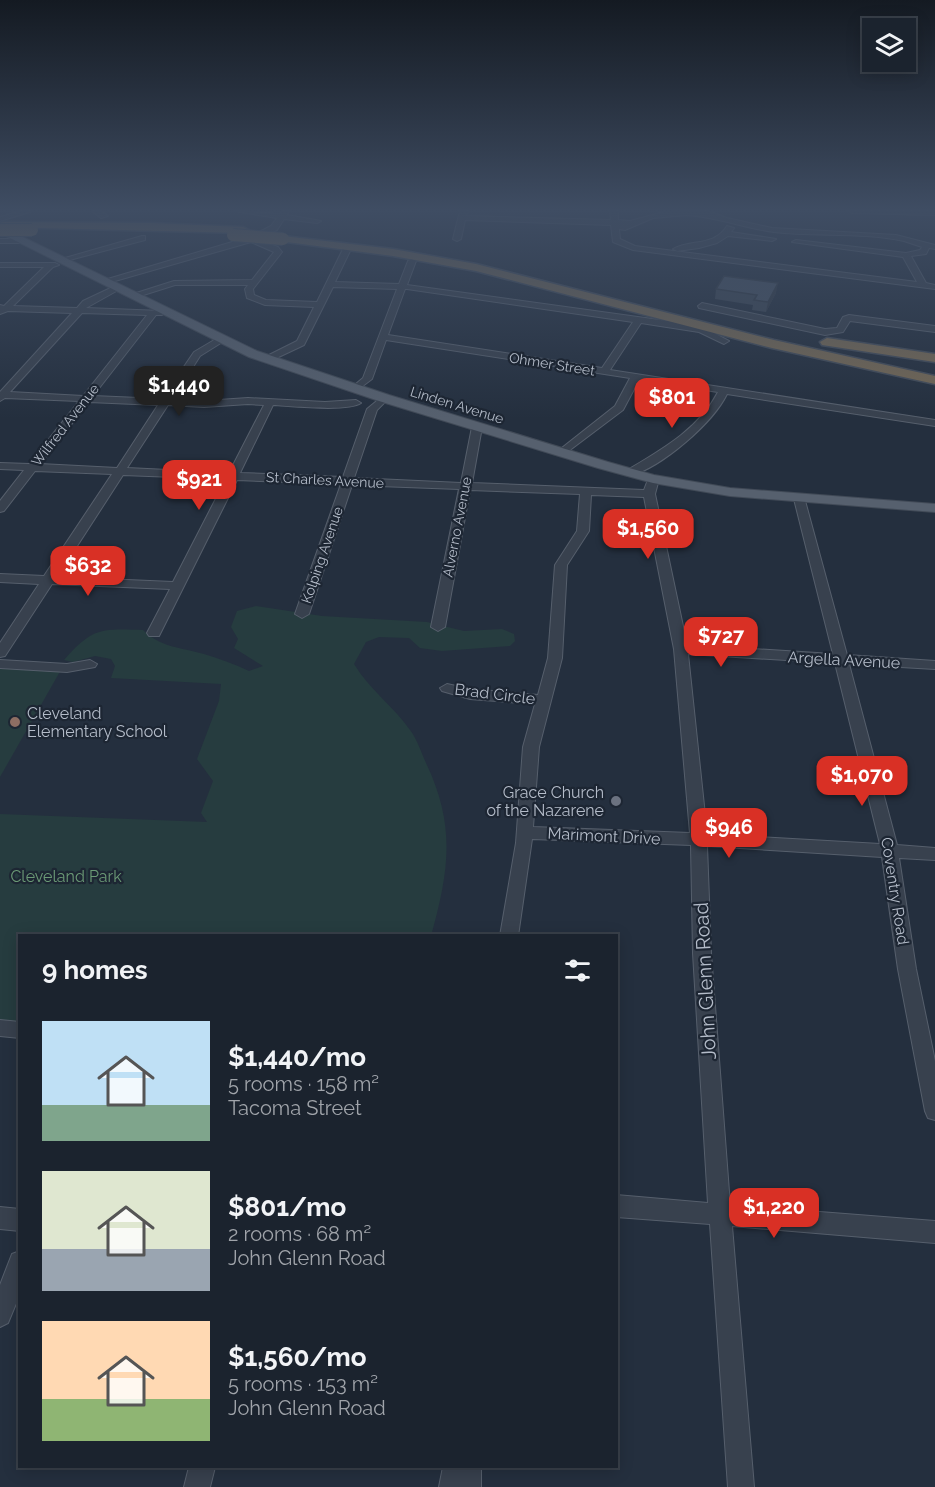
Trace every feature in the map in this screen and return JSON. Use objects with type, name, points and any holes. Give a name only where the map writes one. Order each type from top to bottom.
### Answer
[{"type":"highway","points":[[521,280],[884,375],[935,386]]},
{"type":"highway","points":[[556,280],[874,359],[935,370]]},
{"type":"highway","points":[[740,327],[935,358]]},
{"type":"highway","points":[[752,339],[935,380]]},
{"type":"main road","name":"Linden Avenue","points":[[104,280],[221,339],[268,359],[384,398],[630,473],[712,490],[800,499],[935,508]]},
{"type":"street","points":[[2,310],[34,280]]},
{"type":"street","points":[[1,396],[88,301],[111,284],[122,280]]},
{"type":"street","points":[[268,359],[301,343],[333,280]]},
{"type":"street","points":[[356,388],[367,378],[404,280]]},
{"type":"street","points":[[887,280],[935,287]]},
{"type":"street","points":[[920,280],[923,285]]},
{"type":"street","points":[[134,295],[174,283],[254,282]]},
{"type":"street","points":[[254,282],[248,291],[255,300],[320,305]]},
{"type":"street","points":[[331,284],[401,287],[639,320],[693,328],[716,335],[724,341]]},
{"type":"street","points":[[702,306],[825,332],[840,330],[848,318],[935,329]]},
{"type":"street","points":[[2,310],[171,313]]},
{"type":"street","name":"Wilfred Avenue","points":[[0,509],[153,313]]},
{"type":"street","points":[[604,372],[639,320]]},
{"type":"street","name":"Ohmer Street","points":[[383,337],[935,423]]},
{"type":"street","points":[[0,653],[196,354],[221,339]]},
{"type":"street","points":[[562,453],[619,408],[636,376]]},
{"type":"street","points":[[630,473],[672,448],[711,414],[724,390]]},
{"type":"street","points":[[1,396],[165,402],[270,402],[336,405],[356,403]]},
{"type":"street","name":"Kolping Avenue","points":[[302,614],[372,409],[384,398]]},
{"type":"street","points":[[154,633],[270,402]]},
{"type":"street","name":"Alverno Avenue","points":[[438,627],[477,427]]},
{"type":"street","name":"St Charles Avenue","points":[[0,466],[649,494]]},
{"type":"street","name":"John Glenn Road","points":[[653,479],[649,494],[681,649],[699,840],[702,953],[741,1487]]},
{"type":"street","points":[[509,934],[524,833],[531,747],[555,658],[561,565],[583,531],[586,492]]},
{"type":"street","name":"Coventry Road","points":[[800,499],[890,852],[907,969],[935,1111]]},
{"type":"street","points":[[0,578],[178,586]]},
{"type":"street","name":"Argella Avenue","points":[[681,649],[935,665]]},
{"type":"street","points":[[0,664],[66,669],[90,664]]},
{"type":"street","name":"Brad Circle","points":[[447,688],[470,694],[543,700]]},
{"type":"street","name":"Marimont Drive","points":[[524,833],[699,840],[935,854]]},
{"type":"street","points":[[0,1028],[18,1030]]},
{"type":"street","points":[[618,1206],[935,1232]]},
{"type":"street","points":[[0,1218],[18,1220]]},
{"type":"street","points":[[0,1316],[18,1267]]},
{"type":"street","points":[[197,1487],[202,1468]]},
{"type":"street","points":[[452,1487],[456,1468]]},
{"type":"street","points":[[468,1468],[468,1487]]},
{"type":"green space","name":"Cleveland Park","points":[[256,606],[322,616],[427,622],[464,631],[502,629],[514,634],[515,641],[510,646],[442,651],[420,648],[409,638],[379,637],[366,642],[354,664],[412,734],[436,786],[446,828],[446,849],[442,890],[432,934],[18,934],[18,1030],[0,1028],[0,814],[207,822],[201,813],[213,781],[197,759],[219,701],[221,684],[111,678],[115,666],[111,659],[95,656],[73,662],[64,660],[83,641],[99,632],[143,630],[156,640],[210,656],[249,671],[263,666],[234,648],[238,639],[231,627],[237,611]]},
{"type":"green space","name":"Cleveland Elementary School","points":[[0,664],[62,668],[0,777]]},
{"type":"building","points":[[721,280],[778,283],[768,302],[754,300],[757,295],[716,289]]},
{"type":"place","name":"Cleveland Elementary School","points":[[15,722]]},
{"type":"place","name":"Grace Church of the Nazarene","points":[[616,801]]}]
